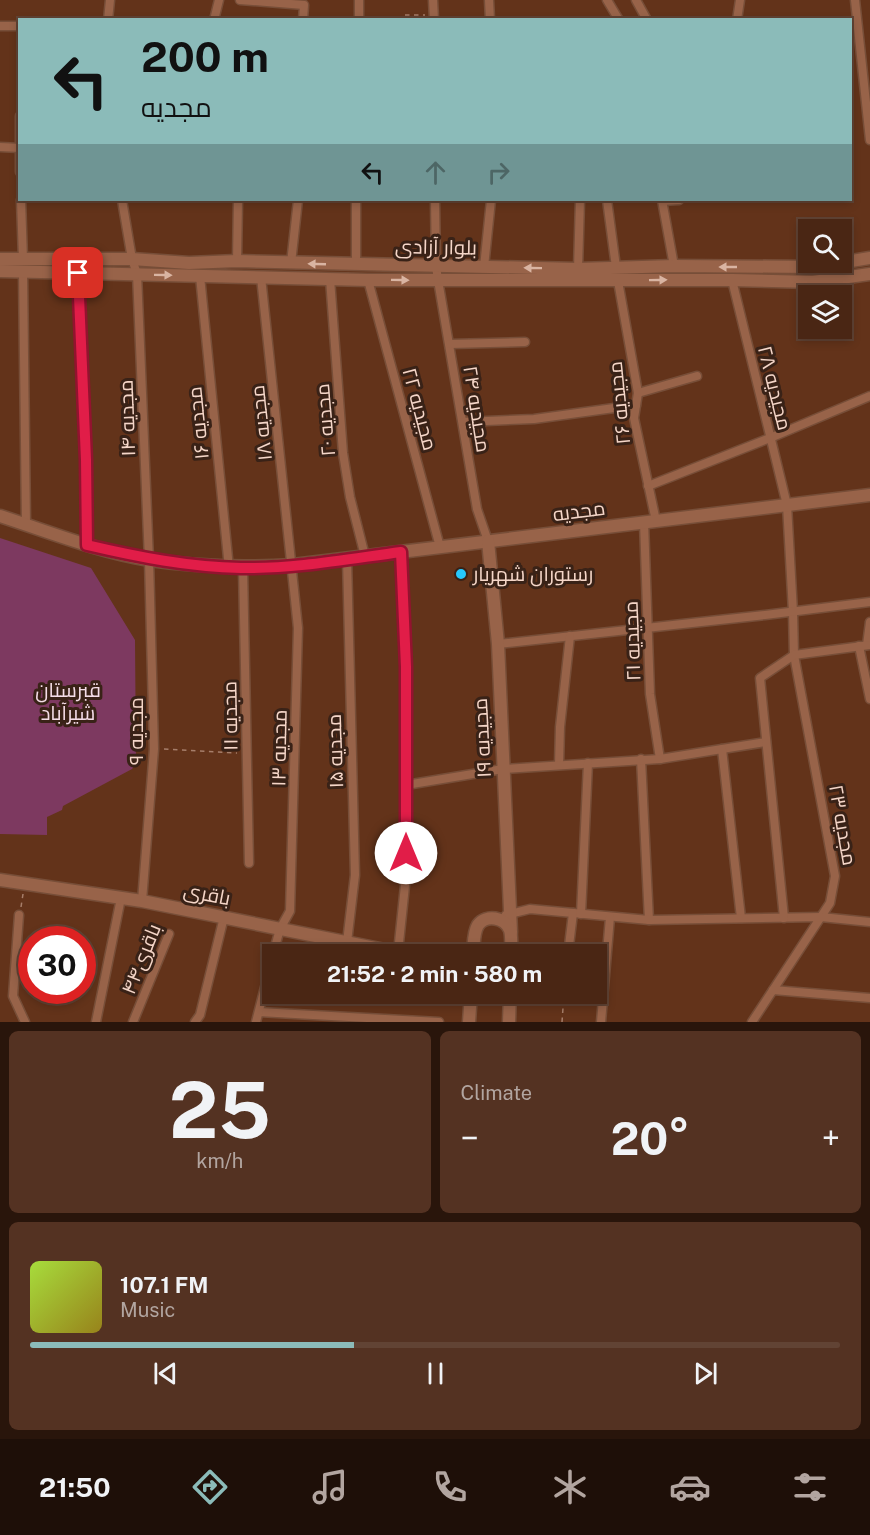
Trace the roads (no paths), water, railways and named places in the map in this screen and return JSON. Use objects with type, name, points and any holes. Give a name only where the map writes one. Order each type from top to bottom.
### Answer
[{"type":"street","points":[[108,18],[110,0]]},
{"type":"street","points":[[214,18],[219,0]]},
{"type":"street","points":[[240,0],[304,5],[303,18]]},
{"type":"street","points":[[359,0],[359,18]]},
{"type":"street","points":[[433,0],[434,17]]},
{"type":"street","points":[[489,0],[490,18]]},
{"type":"street","points":[[607,0],[618,18]]},
{"type":"street","points":[[636,0],[646,18]]},
{"type":"street","points":[[737,18],[740,0]]},
{"type":"street","points":[[855,0],[870,140]]},
{"type":"street","points":[[0,26],[18,26]]},
{"type":"street","points":[[0,147],[18,148]]},
{"type":"street","points":[[21,201],[26,525]]},
{"type":"street","name":"مجدیه ۱۴","points":[[122,201],[132,259],[137,274],[149,560]]},
{"type":"street","points":[[237,261],[238,201]]},
{"type":"street","points":[[291,262],[298,201]]},
{"type":"street","points":[[356,201],[356,265]]},
{"type":"street","name":"مجیدیه ۲۴","points":[[435,201],[438,280],[477,510],[488,541]]},
{"type":"street","points":[[484,281],[491,201]]},
{"type":"street","points":[[578,269],[580,201]]},
{"type":"street","points":[[607,201],[618,281]]},
{"type":"street","points":[[662,201],[674,266]]},
{"type":"street","name":"بلوار آزادی","points":[[0,271],[23,265],[132,259],[189,263],[237,261],[578,269],[674,266],[815,267],[870,258]]},
{"type":"street","name":"بلوار آزادی","points":[[0,259],[23,265],[78,273],[368,280],[813,282],[870,274]]},
{"type":"street","points":[[221,262],[221,276]]},
{"type":"street","points":[[759,267],[759,280]]},
{"type":"street","points":[[78,273],[86,460],[87,545]]},
{"type":"street","name":"مجدیه ۱۶","points":[[200,276],[229,568]]},
{"type":"street","name":"مجدیه ۱۸","points":[[261,277],[293,566]]},
{"type":"street","name":"مجدیه ۲۰","points":[[330,279],[343,453],[350,497],[365,556]]},
{"type":"street","name":"مجیدیه ۲۲","points":[[368,280],[440,547]]},
{"type":"street","name":"مجیدیه ۲۸","points":[[732,280],[787,505],[794,612]]},
{"type":"street","name":"مجیدیه ۲۶","points":[[618,281],[638,393],[633,418],[648,486],[650,522]]},
{"type":"street","points":[[450,344],[525,342]]},
{"type":"street","points":[[638,393],[697,376]]},
{"type":"street","points":[[648,486],[870,396]]},
{"type":"street","points":[[463,422],[534,419],[636,405]]},
{"type":"street","name":"مجدیه","points":[[0,516],[87,545],[149,560],[243,568],[293,566],[870,495]]},
{"type":"street","name":"مجیدیه ۲۱","points":[[650,522],[648,627],[650,694],[660,759]]},
{"type":"street","name":"مجیدیه ۱۹","points":[[488,541],[498,644],[511,944]]},
{"type":"street","points":[[401,552],[406,667],[406,876],[402,944]]},
{"type":"street","name":"مجدیه ۱۵","points":[[346,559],[355,875],[346,942]]},
{"type":"street","name":"مجدیه ۹","points":[[142,901],[154,749],[149,560]]},
{"type":"street","name":"مجدیه ۱۳","points":[[276,944],[280,929],[290,912],[298,628],[293,566]]},
{"type":"street","name":"مجدیه ۱۱","points":[[243,568],[249,863]]},
{"type":"street","points":[[498,644],[870,602]]},
{"type":"street","name":"مجدیه ۲۳","points":[[752,1022],[830,903],[835,876],[794,655],[794,612]]},
{"type":"street","points":[[870,622],[865,645],[870,699]]},
{"type":"street","points":[[559,765],[560,727],[570,636]]},
{"type":"street","points":[[784,918],[760,678],[794,655],[865,645]]},
{"type":"street","points":[[406,785],[503,769],[660,759],[766,742]]},
{"type":"street","points":[[722,749],[741,918]]},
{"type":"street","points":[[641,759],[649,920]]},
{"type":"street","points":[[570,944],[577,914],[588,763]]},
{"type":"street","name":"باقری","points":[[0,880],[142,901],[356,944]]},
{"type":"street","points":[[96,1022],[121,898]]},
{"type":"street","points":[[474,944],[475,933],[483,921],[530,909],[649,920],[821,917],[870,922]]},
{"type":"street","points":[[20,915],[14,996],[25,1022]]},
{"type":"street","points":[[195,1022],[200,1015],[224,917]]},
{"type":"street","points":[[601,1022],[610,917]]},
{"type":"street","points":[[496,918],[503,921],[511,932]]},
{"type":"street","name":"باقری۴۴","points":[[133,1022],[169,934]]},
{"type":"street","points":[[773,990],[870,998]]},
{"type":"street","name":"مجدیه ۱۳","points":[[256,1022],[262,1000]]},
{"type":"street","points":[[469,1022],[470,1004]]},
{"type":"street","points":[[509,1022],[510,1004]]},
{"type":"street","points":[[259,1012],[439,1022]]},
{"type":"place","name":"رستوران شهریار","points":[[461,574]]},
{"type":"park label","name":"قبرستان شیرآباد","points":[[68,702]]}]
